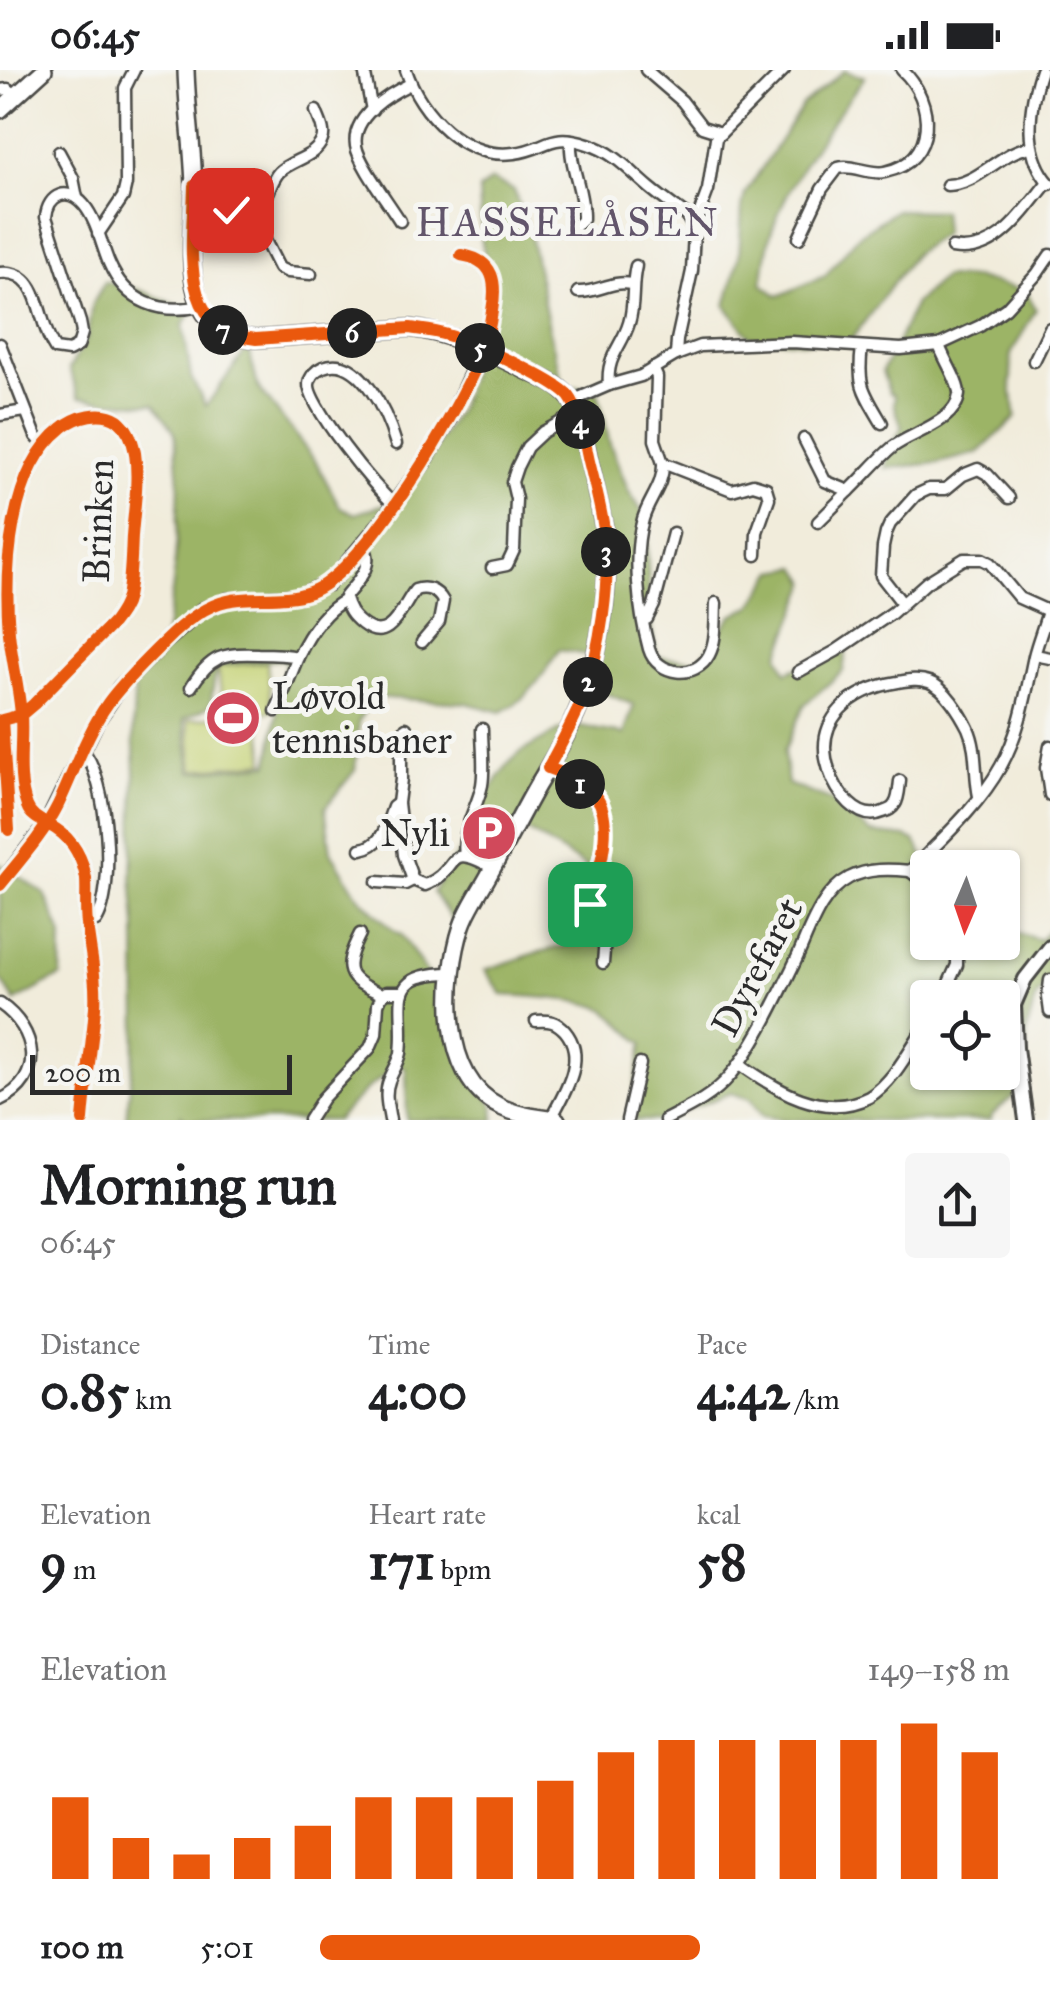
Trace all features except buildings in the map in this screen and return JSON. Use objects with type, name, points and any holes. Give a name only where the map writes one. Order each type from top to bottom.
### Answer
[{"type":"main road","points":[[0,110],[8,93],[44,70]]},
{"type":"main road","points":[[186,70],[194,186],[195,286],[200,306],[217,326],[233,336],[250,339],[410,328],[450,336],[552,383],[566,394],[575,409],[605,535],[606,586],[600,630],[585,692],[464,922],[452,974],[450,1018],[465,1072],[480,1091],[500,1107],[553,1120]]},
{"type":"street","points":[[98,234],[126,184],[125,88],[134,70]]},
{"type":"street","points":[[364,70],[372,110]]},
{"type":"street","points":[[406,70],[410,84],[434,118],[471,146],[514,153],[555,139],[590,144],[616,157],[687,216],[694,231],[692,271],[676,355]]},
{"type":"street","points":[[646,70],[682,102],[702,127],[720,134]]},
{"type":"street","points":[[799,238],[822,189],[838,168],[850,166],[882,173],[896,168],[919,149],[927,127],[925,108],[902,70]]},
{"type":"street","points":[[692,225],[708,190],[714,143],[778,72]]},
{"type":"street","points":[[952,248],[970,249],[999,237],[1049,183],[1035,163],[1030,138],[1032,106],[1042,72]]},
{"type":"street","points":[[400,220],[357,152],[356,137],[372,110],[410,84]]},
{"type":"street","points":[[194,186],[208,190],[236,213],[251,213],[264,202],[278,173],[320,144],[323,129],[316,110]]},
{"type":"street","points":[[571,140],[583,208],[583,218],[574,228]]},
{"type":"street","points":[[947,184],[962,183],[1019,148],[1032,147]]},
{"type":"street","points":[[59,152],[116,277],[134,296],[165,309],[179,311],[200,306]]},
{"type":"street","points":[[0,272],[18,273],[28,282],[55,350],[69,351],[78,346],[80,322],[46,217],[47,207],[56,197],[67,194],[78,198]]},
{"type":"street","points":[[251,213],[280,268],[310,274]]},
{"type":"street","points":[[0,885],[47,824],[106,705],[165,642],[211,606],[228,600],[298,596],[327,584],[363,546],[394,504],[437,442],[484,350],[495,283],[486,265],[462,255]]},
{"type":"street","points":[[492,568],[507,565],[514,550],[516,499],[512,482],[522,457],[543,432],[572,416],[575,409],[610,385],[641,376],[700,346],[768,342],[862,348],[939,345],[980,326],[1006,308],[1050,255]]},
{"type":"street","points":[[610,385],[610,361],[629,324],[636,266]]},
{"type":"street","points":[[578,292],[619,282],[631,284]]},
{"type":"street","points":[[1034,360],[1050,328]]},
{"type":"street","points":[[0,344],[25,411],[44,445]]},
{"type":"street","points":[[818,522],[892,448],[932,426],[954,406],[958,388],[939,345]]},
{"type":"street","points":[[862,348],[862,390],[882,423]]},
{"type":"street","points":[[394,504],[377,488],[312,398],[311,377],[331,365],[348,368],[360,377],[377,399],[396,444]]},
{"type":"street","points":[[654,368],[655,440],[664,476],[643,516],[638,544],[639,590],[649,648],[656,662],[671,671],[690,670],[705,662],[714,640],[716,602]]},
{"type":"street","points":[[0,415],[25,411]]},
{"type":"street","name":"Brinken","points":[[9,830],[1,723],[4,718],[21,715],[120,615],[128,594],[137,473],[128,431],[114,418],[80,417],[68,422],[44,445],[31,466],[6,541],[9,634],[21,715],[26,804],[34,816],[70,840],[86,879],[95,996],[84,1120]]},
{"type":"street","points":[[804,439],[825,480],[849,491]]},
{"type":"street","points":[[663,463],[732,490],[762,485],[768,493],[767,507],[757,532],[756,555]]},
{"type":"street","points":[[902,603],[881,576],[883,546],[890,524],[916,496],[928,490],[946,489],[978,469],[1009,498]]},
{"type":"street","points":[[644,619],[654,605],[673,533]]},
{"type":"street","points":[[276,711],[298,657],[321,620],[345,600],[368,564],[363,546]]},
{"type":"street","points":[[798,672],[892,613],[964,559],[990,563],[1019,598],[1049,610],[1034,655],[1024,706],[998,772],[931,850]]},
{"type":"street","points":[[345,600],[356,620],[368,629],[382,631],[392,625],[414,590],[434,591],[442,601],[442,616],[422,642]]},
{"type":"street","points":[[191,687],[205,667],[227,654],[298,657]]},
{"type":"street","points":[[1034,655],[1050,658]]},
{"type":"street","points":[[900,781],[897,801],[888,811],[876,815],[854,808],[828,769],[828,732],[834,716],[854,696],[886,684],[923,680],[937,686],[967,727],[979,796]]},
{"type":"street","points":[[406,728],[401,738],[398,803],[404,856],[412,880],[432,883],[454,860],[465,855],[493,868]]},
{"type":"street","points":[[465,855],[464,840],[481,790],[482,729]]},
{"type":"street","points":[[1050,746],[1046,768],[1050,795]]},
{"type":"street","points":[[83,750],[93,767],[106,842],[104,906],[96,921],[87,924]]},
{"type":"street","points":[[548,768],[589,790],[601,806],[602,853],[588,898],[603,920],[603,963]]},
{"type":"street","points":[[361,849],[378,842],[398,803]]},
{"type":"street","name":"Dyrefaret","points":[[665,1120],[715,1091],[740,1064],[816,915],[836,889],[858,874],[910,871]]},
{"type":"street","points":[[377,882],[405,884],[412,880]]},
{"type":"street","points":[[360,934],[351,950],[352,974],[360,985],[382,994],[402,992]]},
{"type":"street","points":[[1026,1120],[1014,1005],[1025,978],[1050,947]]},
{"type":"street","points":[[390,1120],[386,1094],[400,1055],[402,992],[414,978],[452,974]]},
{"type":"street","points":[[1050,980],[1050,1009]]},
{"type":"street","points":[[308,1120],[370,1048],[382,994]]},
{"type":"street","points":[[0,1004],[22,1026],[31,1060],[26,1081],[0,1100]]},
{"type":"street","points":[[536,1021],[559,1024],[570,1036],[576,1054],[553,1120]]},
{"type":"street","points":[[740,1064],[786,1096],[847,1112],[871,1097],[910,1048]]},
{"type":"street","points":[[627,1120],[640,1064]]},
{"type":"green space","points":[[844,71],[865,77],[825,132],[780,209],[770,237],[762,284],[778,296],[825,276],[858,236],[896,210],[942,211],[944,233],[915,253],[851,340],[806,342],[750,337],[726,306],[739,257],[745,194],[803,105]]},
{"type":"green space","points":[[491,180],[514,190],[531,238],[564,387],[598,393],[610,444],[629,492],[646,517],[650,621],[657,657],[699,661],[732,615],[752,606],[775,571],[798,567],[808,582],[779,655],[786,672],[833,652],[846,652],[843,671],[804,705],[784,752],[788,784],[830,800],[871,833],[915,841],[920,850],[910,850],[910,960],[1020,960],[1020,934],[1041,940],[1050,928],[1050,978],[1035,999],[1026,1034],[1026,1085],[991,1120],[790,1120],[762,1116],[750,1099],[731,1093],[665,1120],[635,1120],[633,1094],[643,1043],[599,1007],[503,995],[485,970],[586,941],[594,901],[585,866],[526,830],[513,834],[460,932],[433,892],[464,844],[486,796],[521,752],[569,725],[624,734],[634,705],[586,685],[588,655],[559,650],[527,693],[501,712],[466,703],[373,697],[359,720],[355,770],[325,808],[331,852],[358,896],[401,934],[458,1021],[467,1065],[494,1105],[495,1120],[407,1120],[406,1069],[391,1057],[389,1072],[336,1120],[187,1120],[181,1115],[179,1120],[126,1120],[137,1026],[132,876],[135,677],[165,636],[173,585],[179,483],[175,433],[155,404],[79,397],[69,369],[87,338],[92,304],[105,282],[139,290],[192,311],[183,325],[191,377],[206,406],[248,347],[258,387],[316,462],[340,507],[355,514],[404,498],[458,410],[490,313],[490,276],[482,243],[479,190]],"holes":[[[286,659],[269,764],[191,772],[184,719],[210,706],[217,666]]]},
{"type":"green space","points":[[944,277],[975,278],[1026,291],[1036,309],[1011,354],[1016,417],[978,453],[938,463],[886,468],[902,427],[895,396],[889,392],[882,371],[915,303]]},
{"type":"green space","name":"Løvold tennisbaner","points":[[267,662],[272,711],[260,713],[265,762],[193,770],[188,720],[223,715],[218,667]]},
{"type":"green space","points":[[0,864],[45,894],[62,935],[61,976],[15,1001],[0,978]]},
{"type":"cycle path","points":[[0,885],[52,816],[108,703],[171,636],[193,617],[218,604],[310,592],[357,554],[383,521],[456,407],[485,343],[493,301],[491,274],[481,262],[461,255]]},
{"type":"cycle path","points":[[9,830],[2,720],[21,715],[34,704],[113,623],[127,597],[135,453],[125,427],[104,415],[89,415],[68,424],[44,446],[21,495],[8,580],[9,633],[21,715],[24,795],[32,814],[72,844],[86,879],[95,997],[83,1120]]},
{"type":"place","name":"Løvold tennisbaner","points":[[233,718]]},
{"type":"place","name":"Nyli","points":[[489,833]]},
{"type":"district","name":"HASSELÅSEN","points":[[568,222]]},
{"type":"route","points":[[231,210],[208,190],[194,186],[193,258],[198,301],[217,326],[233,336],[256,339],[410,328],[431,331],[484,350],[552,383],[572,401],[584,437],[605,535],[606,586],[585,692],[548,768],[589,790],[601,806],[604,842],[590,887],[590,904]]}]
